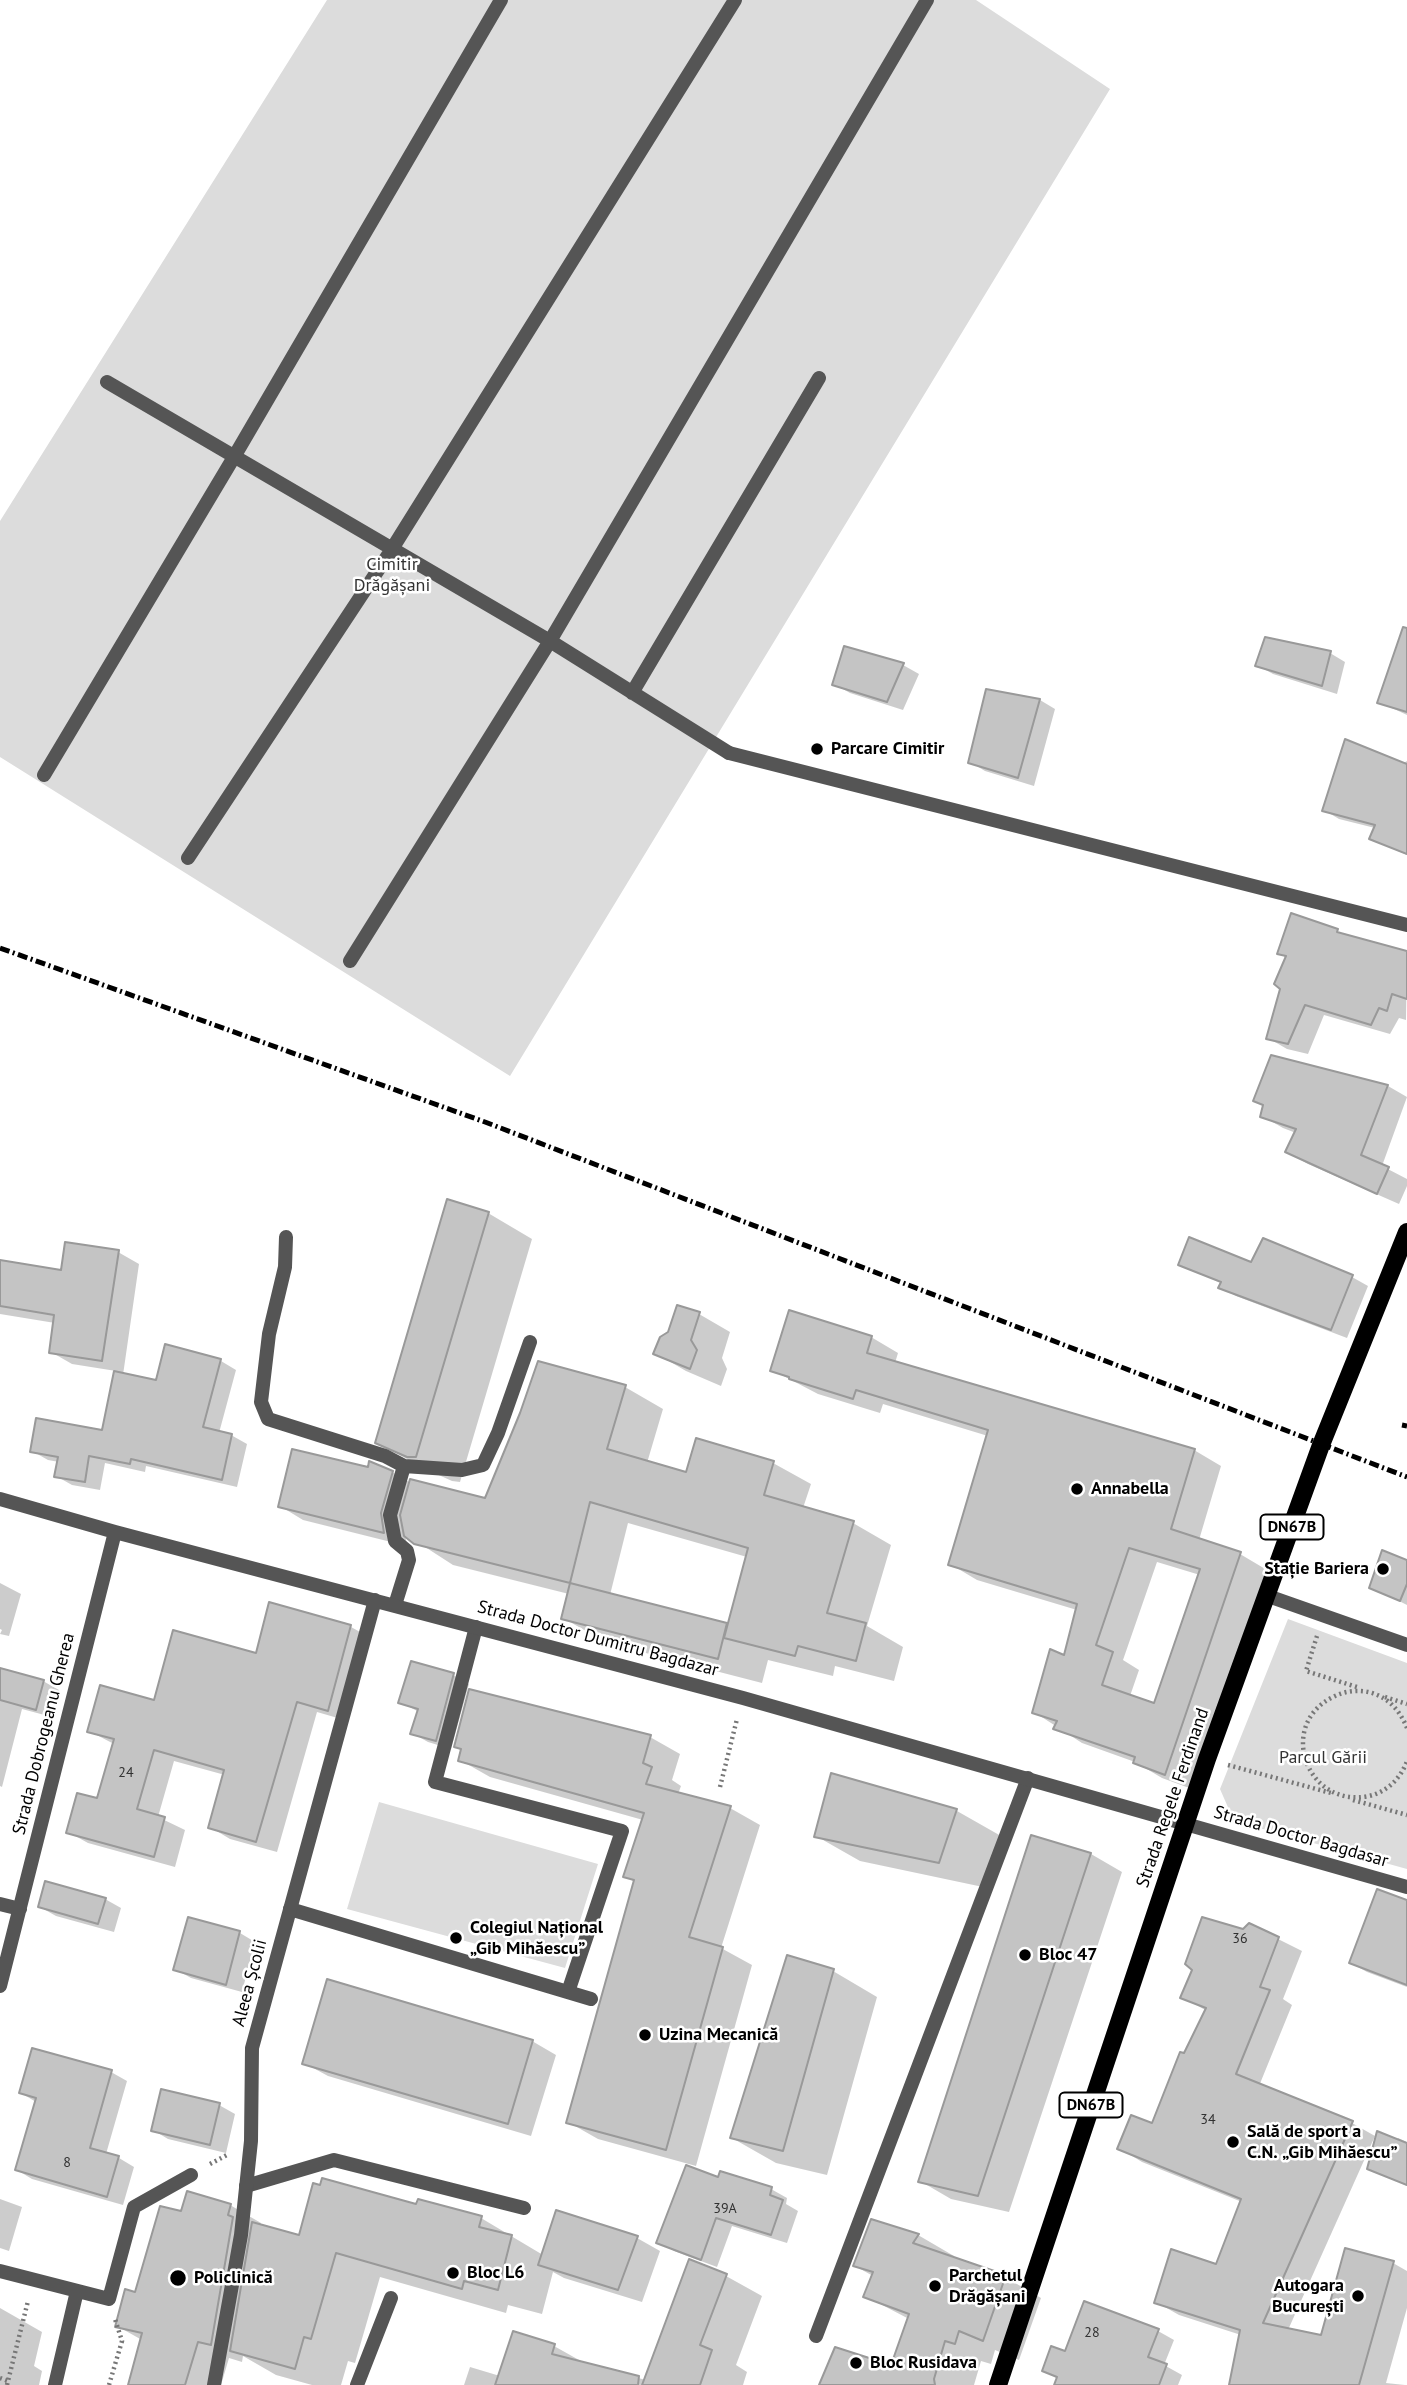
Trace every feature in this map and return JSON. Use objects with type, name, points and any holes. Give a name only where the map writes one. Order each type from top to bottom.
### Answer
[{"type":"main road","name":"Strada Regele Ferdinand","points":[[998,2385],[1207,1759],[1321,1446],[1407,1232]]},
{"type":"street","points":[[44,775],[234,457],[501,0]]},
{"type":"street","points":[[187,858],[392,549],[735,0]]},
{"type":"street","points":[[350,961],[550,641],[927,0]]},
{"type":"street","points":[[632,692],[819,377]]},
{"type":"street","points":[[107,382],[550,641],[729,753],[1407,925]]},
{"type":"street","points":[[286,1237],[285,1267],[269,1334],[261,1402],[268,1419],[385,1456],[404,1466],[462,1470],[483,1465],[498,1433],[530,1342]]},
{"type":"street","points":[[395,1605],[409,1560],[407,1551],[395,1541],[390,1515],[404,1466]]},
{"type":"street","name":"Strada Doctor Dumitru Bagdazar","points":[[0,1499],[114,1532],[743,1698],[1185,1824]]},
{"type":"street","name":"Strada Dobrogeanu Gherea","points":[[0,1986],[114,1532]]},
{"type":"street","points":[[1268,1596],[1407,1645]]},
{"type":"street","name":"Aleea Școlii","points":[[214,2385],[241,2235],[251,2141],[252,2048],[374,1600]]},
{"type":"street","points":[[476,1627],[435,1782],[622,1831],[568,1992]]},
{"type":"street","points":[[816,2336],[1028,1778]]},
{"type":"street","name":"Strada Doctor Bagdasar","points":[[1185,1824],[1407,1887]]},
{"type":"street","points":[[0,1904],[20,1909]]},
{"type":"street","points":[[290,1909],[591,2000]]},
{"type":"street","points":[[246,2186],[334,2160],[524,2208]]},
{"type":"street","points":[[0,2271],[109,2299],[134,2207],[191,2175]]},
{"type":"street","points":[[55,2385],[77,2291]]},
{"type":"street","points":[[357,2385],[391,2298]]},
{"type":"path","points":[[1324,1615],[1306,1671],[1407,1704]]},
{"type":"path","points":[[1407,1728],[1403,1717],[1390,1702],[1374,1693],[1358,1690],[1340,1693],[1325,1701],[1313,1713],[1306,1728],[1303,1745],[1306,1762],[1314,1777],[1326,1789],[1341,1796],[1358,1798],[1376,1794],[1392,1785],[1404,1770],[1407,1761]]},
{"type":"path","points":[[720,1787],[743,1698]]},
{"type":"path","points":[[1207,1759],[1407,1815]]},
{"type":"path","points":[[191,2175],[251,2141]]},
{"type":"path","points":[[0,2378],[8,2383],[33,2280]]},
{"type":"path","points":[[109,2299],[122,2341],[109,2385]]},
{"type":"green space","name":"Cimitir Drăgășani","points":[[327,0],[976,0],[1110,89],[510,1076],[0,757],[0,521]]},
{"type":"green space","name":"Parcul Gării","points":[[1288,1619],[1407,1663],[1407,1869],[1234,1821],[1220,1789]]},
{"type":"green space","points":[[379,1802],[598,1864],[565,1968],[347,1909]]},
{"type":"building","points":[[1403,627],[1407,628],[1407,712],[1377,703]]},
{"type":"building","points":[[1265,637],[1331,651],[1322,686],[1255,666]]},
{"type":"building","points":[[844,646],[904,663],[887,702],[832,685]]},
{"type":"building","points":[[986,689],[1040,699],[1018,778],[968,763]]},
{"type":"building","points":[[1345,739],[1407,764],[1407,854],[1369,839],[1375,825],[1322,811]]},
{"type":"building","points":[[1291,913],[1338,929],[1337,932],[1407,951],[1407,999],[1392,994],[1387,1011],[1379,1008],[1371,1025],[1305,1005],[1288,1044],[1266,1039],[1280,989],[1274,984],[1286,956],[1277,954]]},
{"type":"building","points":[[1271,1055],[1388,1085],[1361,1155],[1389,1167],[1377,1194],[1285,1152],[1296,1129],[1260,1117],[1263,1105],[1253,1101]]},
{"type":"building","points":[[447,1199],[489,1212],[416,1457],[407,1457],[375,1443]]},
{"type":"building","points":[[1189,1237],[1251,1262],[1263,1238],[1353,1275],[1331,1330],[1218,1288],[1221,1282],[1178,1265]]},
{"type":"building","points":[[65,1242],[119,1250],[102,1361],[49,1353],[54,1315],[0,1306],[0,1260],[61,1270]]},
{"type":"building","points":[[677,1305],[700,1312],[691,1340],[697,1350],[690,1369],[653,1354],[660,1337],[668,1332]]},
{"type":"building","points":[[789,1310],[872,1336],[867,1353],[1195,1449],[1171,1529],[1241,1552],[1165,1775],[1133,1763],[1135,1757],[1053,1729],[1057,1721],[1032,1713],[1050,1649],[1064,1655],[1077,1604],[948,1565],[988,1430],[856,1390],[853,1399],[770,1371]],"holes":[[[1129,1548],[1200,1569],[1154,1703],[1102,1685],[1113,1652],[1096,1645]]]},
{"type":"building","points":[[165,1344],[221,1359],[203,1427],[232,1434],[222,1480],[131,1459],[130,1464],[89,1456],[85,1482],[54,1477],[58,1457],[30,1452],[36,1418],[102,1430],[114,1371],[156,1380]]},
{"type":"building","points":[[538,1361],[626,1385],[607,1449],[686,1472],[696,1438],[774,1461],[764,1495],[854,1521],[827,1613],[866,1623],[856,1661],[798,1646],[795,1656],[724,1638],[748,1548],[590,1502],[570,1583],[414,1544],[404,1536],[400,1515],[410,1479],[485,1498]]},
{"type":"building","points":[[292,1449],[368,1467],[369,1461],[393,1471],[381,1513],[384,1533],[278,1507]]},
{"type":"building","points":[[1382,1550],[1407,1560],[1407,1584],[1400,1601],[1369,1588]]},
{"type":"building","points":[[570,1583],[727,1623],[718,1659],[561,1619]]},
{"type":"building","points":[[269,1602],[351,1625],[328,1711],[297,1702],[256,1842],[208,1828],[224,1770],[154,1750],[137,1809],[165,1817],[154,1857],[66,1833],[77,1793],[97,1798],[114,1739],[87,1732],[100,1685],[154,1700],[173,1630],[256,1653]]},
{"type":"building","points":[[411,1661],[454,1673],[436,1741],[410,1734],[418,1709],[398,1703]]},
{"type":"building","points":[[0,1668],[44,1680],[36,1710],[0,1700]]},
{"type":"building","points":[[469,1689],[651,1735],[643,1763],[652,1767],[646,1784],[731,1806],[689,1937],[723,1947],[666,2150],[566,2123],[634,1880],[623,1877],[644,1813],[458,1761],[461,1749],[454,1747]]},
{"type":"building","points":[[831,1773],[957,1809],[939,1863],[814,1837]]},
{"type":"building","name":"Bloc 47","points":[[1031,1835],[1091,1853],[978,2196],[918,2182]]},
{"type":"building","points":[[45,1881],[106,1898],[98,1924],[38,1907]]},
{"type":"building","points":[[1377,1889],[1407,1900],[1407,1985],[1349,1963]]},
{"type":"building","points":[[188,1917],[240,1931],[226,1985],[173,1970]]},
{"type":"building","points":[[1202,1917],[1243,1929],[1249,1923],[1279,1937],[1260,1987],[1270,1990],[1236,2074],[1353,2121],[1263,2323],[1321,2335],[1345,2248],[1394,2261],[1359,2385],[1229,2385],[1240,2330],[1154,2303],[1171,2249],[1216,2264],[1241,2199],[1117,2149],[1131,2115],[1152,2123],[1180,2052],[1184,2053],[1206,2008],[1180,1998],[1192,1970],[1185,1964]]},
{"type":"building","points":[[787,1955],[834,1969],[783,2151],[730,2138]]},
{"type":"building","points":[[327,1979],[533,2040],[508,2124],[302,2064]]},
{"type":"building","points":[[32,2048],[112,2070],[90,2148],[119,2156],[107,2197],[15,2170],[36,2098],[19,2093]]},
{"type":"building","points":[[161,2089],[220,2103],[210,2145],[151,2131]]},
{"type":"building","points":[[1377,2131],[1407,2143],[1407,2185],[1367,2169]]},
{"type":"building","points":[[686,2165],[718,2177],[720,2171],[772,2187],[770,2195],[783,2200],[771,2235],[716,2218],[701,2260],[656,2243]]},
{"type":"building","name":"Bloc L6","points":[[322,2178],[416,2204],[418,2199],[482,2216],[479,2227],[512,2235],[498,2290],[464,2281],[462,2289],[336,2253],[311,2339],[304,2337],[295,2369],[230,2351],[252,2222],[299,2235],[313,2183],[320,2185]]},
{"type":"building","name":"Policlinică","points":[[187,2191],[231,2204],[228,2215],[233,2217],[211,2345],[198,2342],[185,2385],[128,2385],[142,2333],[115,2327],[125,2289],[135,2292],[160,2206],[181,2211]]},
{"type":"building","points":[[556,2210],[638,2236],[618,2290],[538,2265]]},
{"type":"building","name":"Parchetul Drăgășani","points":[[871,2219],[919,2234],[913,2243],[1006,2275],[983,2341],[959,2331],[955,2344],[945,2341],[934,2379],[935,2385],[819,2385],[835,2347],[891,2365],[909,2314],[863,2297],[873,2272],[853,2266]]},
{"type":"building","points":[[689,2259],[727,2274],[700,2345],[712,2350],[700,2385],[642,2385]]},
{"type":"building","points":[[1084,2301],[1159,2329],[1148,2357],[1167,2364],[1159,2385],[1054,2385],[1057,2377],[1042,2371],[1051,2346],[1065,2351]]},
{"type":"building","points":[[513,2331],[555,2344],[552,2354],[639,2376],[638,2385],[495,2385]]},
{"type":"railway","points":[[0,948],[485,1122],[1407,1477]]},
{"type":"railway","points":[[1402,1425],[1407,1426]]},
{"type":"place","name":"Parcare Cimitir","points":[[817,749]]},
{"type":"place","name":"Annabella","points":[[1077,1489]]},
{"type":"place","name":"Stație Bariera","points":[[1383,1569]]},
{"type":"place","name":"Colegiul Național „Gib Mihăescu”","points":[[456,1938]]},
{"type":"place","name":"Bloc 47","points":[[1025,1955]]},
{"type":"place","name":"Uzina Mecanică","points":[[645,2035]]},
{"type":"place","name":"Sală de sport a C.N. „Gib Mihăescu”","points":[[1233,2142]]},
{"type":"place","name":"Bloc L6","points":[[453,2273]]},
{"type":"place","name":"Policlinică","points":[[178,2278]]},
{"type":"place","name":"Parchetul Drăgășani","points":[[935,2286]]},
{"type":"place","name":"Autogara București","points":[[1358,2296]]},
{"type":"place","name":"Bloc Rusidava","points":[[856,2363]]}]
